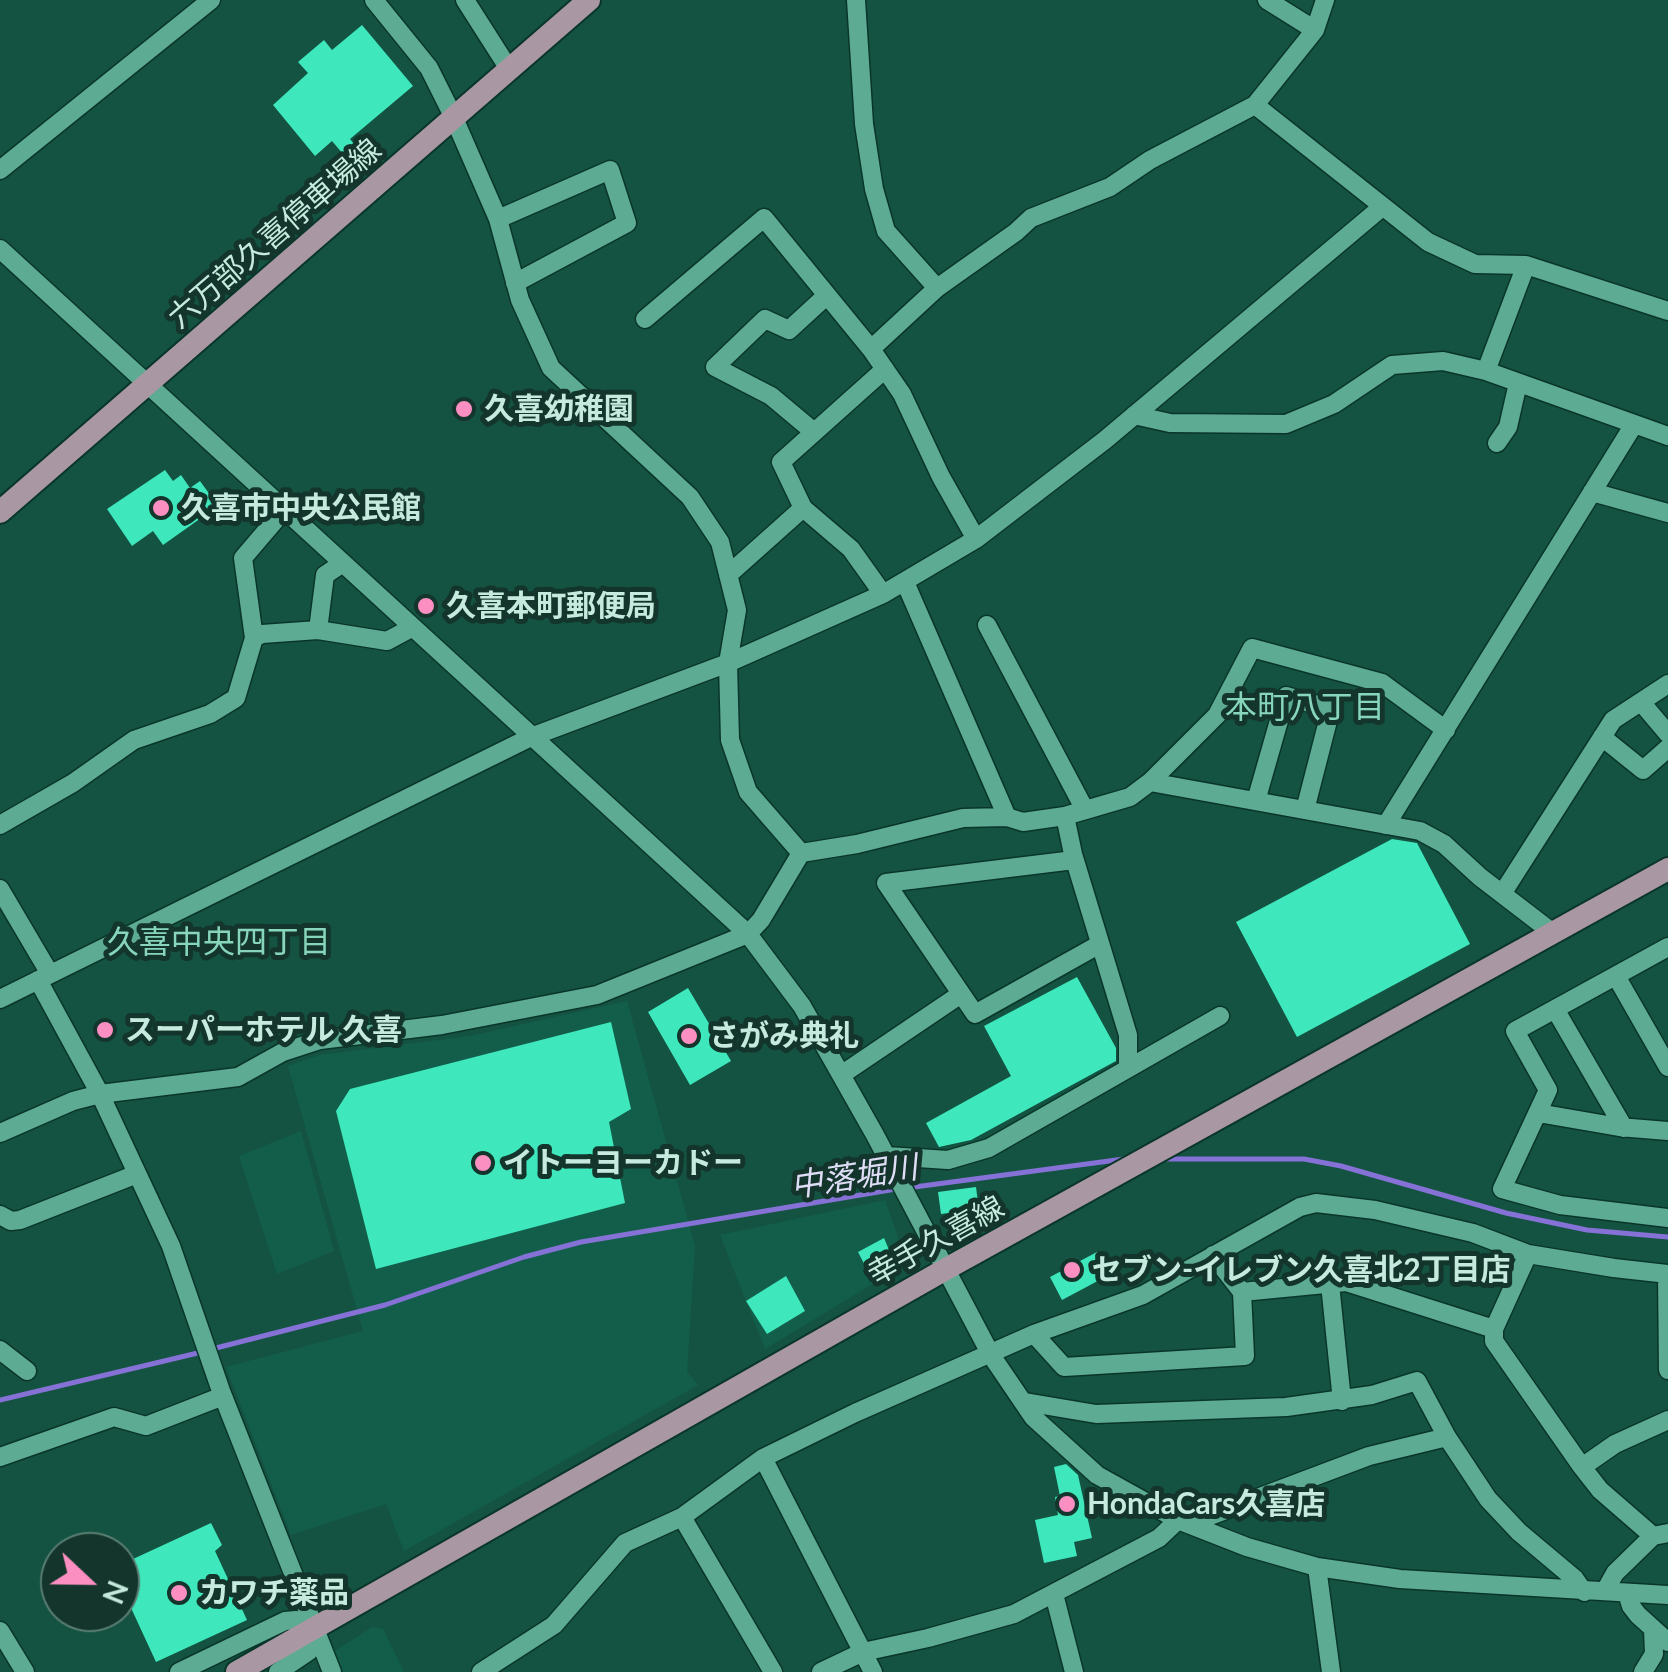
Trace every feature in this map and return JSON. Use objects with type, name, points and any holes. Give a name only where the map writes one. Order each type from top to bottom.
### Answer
[{"type":"main road","name":"六万部久喜停車場線","points":[[0,512],[589,0]]},
{"type":"main road","name":"幸手久喜線","points":[[237,1672],[946,1269],[1668,869]]},
{"type":"street","points":[[0,170],[211,0]]},
{"type":"street","points":[[374,0],[429,68],[454,118],[498,219],[515,283],[538,344],[552,368],[690,496],[720,542],[736,610],[728,663],[730,740],[748,792],[801,853]]},
{"type":"street","points":[[465,0],[510,69]]},
{"type":"street","points":[[856,0],[864,124],[878,203],[886,231],[937,288]]},
{"type":"street","points":[[1267,0],[1316,30]]},
{"type":"street","points":[[870,349],[937,288],[1031,218],[1110,187],[1150,160],[1255,105],[1316,30],[1325,0]]},
{"type":"street","points":[[1255,105],[1428,242],[1476,264],[1526,265],[1668,311]]},
{"type":"street","points":[[498,219],[610,170],[627,224],[515,283]]},
{"type":"street","points":[[0,999],[530,736],[728,663],[904,582],[976,539],[1134,415],[1382,206]]},
{"type":"street","points":[[645,320],[764,218],[902,394],[976,539]]},
{"type":"street","points":[[0,248],[748,934],[802,1006],[991,1354],[1033,1417],[1096,1475],[1178,1520],[1247,1547],[1316,1567],[1400,1579],[1668,1595]]},
{"type":"street","points":[[1486,371],[1526,265]]},
{"type":"street","points":[[814,432],[771,396],[715,367],[765,319],[789,330],[826,296]]},
{"type":"street","points":[[1134,415],[1170,423],[1286,424],[1334,404],[1392,365],[1443,361],[1486,371],[1668,436]]},
{"type":"street","points":[[883,594],[852,549],[803,508],[780,462],[884,369]]},
{"type":"street","points":[[1496,443],[1508,427],[1518,383]]},
{"type":"street","points":[[1386,825],[1633,426]]},
{"type":"street","points":[[1592,492],[1668,513]]},
{"type":"street","points":[[728,575],[803,508]]},
{"type":"street","points":[[0,825],[134,740],[210,714],[236,698],[254,638],[243,558],[284,510]]},
{"type":"street","points":[[318,630],[326,575],[343,563]]},
{"type":"street","points":[[904,582],[1007,818]]},
{"type":"street","points":[[986,625],[1086,810]]},
{"type":"street","points":[[254,638],[318,630],[387,642],[413,627]]},
{"type":"street","points":[[0,1132],[73,1101],[100,1094],[238,1077],[297,1046],[320,1040],[442,1025],[597,995],[748,934],[761,920],[801,853],[963,818],[1023,822],[1065,816],[1130,797],[1218,715],[1252,648],[1382,683],[1446,730]]},
{"type":"street","points":[[1502,894],[1613,720],[1668,684]]},
{"type":"street","points":[[1256,801],[1286,696],[1331,710],[1305,810]]},
{"type":"street","points":[[1640,702],[1668,734]]},
{"type":"street","points":[[1602,737],[1643,770],[1668,748]]},
{"type":"street","points":[[1150,782],[1420,831],[1444,844],[1553,933]]},
{"type":"street","points":[[1065,816],[1074,860],[1128,1035],[1128,1068]]},
{"type":"street","points":[[1074,860],[886,883],[975,1014],[1100,944]]},
{"type":"street","points":[[0,889],[171,1246],[222,1396],[332,1672]]},
{"type":"street","points":[[1668,947],[1515,1031],[1548,1090],[1502,1190],[1560,1205],[1668,1218]]},
{"type":"street","points":[[1616,976],[1668,1067]]},
{"type":"street","points":[[841,1075],[961,994]]},
{"type":"street","points":[[1555,1009],[1624,1128]]},
{"type":"street","points":[[886,1156],[948,1160],[989,1148],[1220,1016]]},
{"type":"street","points":[[1538,1113],[1624,1128],[1668,1131]]},
{"type":"street","points":[[0,1216],[20,1220],[137,1174]]},
{"type":"street","points":[[481,1672],[554,1625],[626,1543],[682,1517],[764,1458],[855,1412],[1034,1334],[1143,1295],[1300,1207],[1316,1203],[1412,1217],[1528,1254],[1668,1274],[1668,1370]]},
{"type":"street","points":[[1528,1254],[1494,1329],[1494,1341],[1582,1467],[1622,1512],[1660,1534],[1615,1574],[1605,1591]]},
{"type":"street","points":[[1034,1334],[1064,1367],[1245,1356],[1242,1292],[1214,1255]]},
{"type":"street","points":[[1242,1292],[1346,1282],[1494,1329]]},
{"type":"street","points":[[1330,1284],[1342,1401]]},
{"type":"street","points":[[0,1350],[26,1371]]},
{"type":"street","points":[[1025,1402],[1096,1414],[1286,1407],[1342,1401],[1417,1381],[1488,1499],[1584,1592]]},
{"type":"street","points":[[0,1457],[114,1417],[146,1426],[222,1396]]},
{"type":"street","points":[[1582,1467],[1615,1444],[1668,1420]]},
{"type":"street","points":[[1202,1529],[1207,1518],[1369,1456],[1448,1438]]},
{"type":"street","points":[[764,1458],[873,1672]]},
{"type":"street","points":[[682,1517],[773,1672]]},
{"type":"street","points":[[821,1672],[863,1652],[1014,1614],[1159,1538],[1178,1520]]},
{"type":"street","points":[[1316,1567],[1331,1672]]},
{"type":"street","points":[[1627,1593],[1630,1606],[1668,1642]]},
{"type":"street","points":[[1054,1594],[1074,1672]]},
{"type":"street","points":[[179,1672],[284,1621],[296,1620],[315,1628]]},
{"type":"street","points":[[278,1672],[309,1650],[315,1628]]},
{"type":"street","points":[[1643,1672],[1654,1654],[1653,1629]]},
{"type":"street","points":[[0,1631],[25,1672]]},
{"type":"shaded area","points":[[627,1001],[695,1246],[687,1372],[698,1385],[404,1551],[386,1504],[291,1535],[226,1367],[363,1331],[288,1066],[320,1055],[470,1036]]},
{"type":"shaded area","points":[[301,1131],[334,1251],[277,1274],[239,1156]]},
{"type":"shaded area","points":[[885,1200],[907,1263],[765,1349],[720,1235]]},
{"type":"shaded area","points":[[372,1627],[383,1629],[404,1672],[343,1672],[334,1652]]},
{"type":"building","points":[[362,25],[413,86],[350,139],[354,144],[343,154],[332,141],[315,156],[273,105],[308,73],[298,62],[324,40],[332,50]]},
{"type":"building","name":"久喜市中央公民館","points":[[165,470],[173,481],[181,475],[190,488],[200,481],[218,506],[163,545],[153,531],[132,546],[107,509]]},
{"type":"building","points":[[1392,839],[1417,843],[1470,944],[1297,1037],[1236,922]]},
{"type":"building","points":[[1077,977],[1116,1048],[1116,1061],[971,1140],[939,1147],[926,1123],[1011,1076],[984,1026]]},
{"type":"building","name":"さがみ典礼","points":[[688,988],[731,1061],[690,1085],[648,1012]]},
{"type":"building","name":"イトーヨーカドー","points":[[611,1022],[631,1109],[609,1122],[625,1203],[376,1269],[336,1111],[350,1089]]},
{"type":"building","points":[[976,1187],[978,1203],[970,1204],[971,1210],[941,1214],[938,1192]]},
{"type":"building","points":[[884,1238],[897,1269],[874,1283],[858,1252]]},
{"type":"building","points":[[1097,1252],[1109,1275],[1062,1300],[1050,1277]]},
{"type":"building","points":[[786,1276],[805,1311],[767,1334],[746,1301]]},
{"type":"building","points":[[1066,1464],[1078,1475],[1092,1538],[1074,1542],[1077,1556],[1044,1563],[1035,1520],[1058,1515],[1055,1497],[1060,1496],[1054,1467]]},
{"type":"building","points":[[211,1523],[222,1545],[215,1551],[247,1620],[156,1662],[140,1627],[140,1556]]},
{"type":"waterway","name":"中落堀川","points":[[907,1188],[1124,1159]]},
{"type":"waterway","name":"中落堀川","points":[[1165,1159],[1304,1159],[1506,1213],[1587,1230],[1668,1237]]},
{"type":"waterway","name":"中落堀川","points":[[212,1349],[385,1305],[524,1257],[581,1242],[896,1189]]},
{"type":"waterway","name":"中落堀川","points":[[0,1400],[202,1352]]},
{"type":"place","name":"久喜幼稚園","points":[[464,409]]},
{"type":"place","name":"久喜市中央公民館","points":[[161,508]]},
{"type":"place","name":"久喜本町郵便局","points":[[426,606]]},
{"type":"place","name":"スーパーホテル 久喜","points":[[105,1030]]},
{"type":"place","name":"さがみ典礼","points":[[689,1036]]},
{"type":"place","name":"イトーヨーカドー","points":[[483,1163]]},
{"type":"place","name":"セブン-イレブン久喜北2丁目店","points":[[1072,1270]]},
{"type":"place","name":"HondaCars久喜店","points":[[1067,1504]]},
{"type":"place","name":"カワチ薬品","points":[[179,1593]]},
{"type":"district","name":"本町八丁目","points":[[1305,708]]},
{"type":"district","name":"久喜中央四丁目","points":[[219,943]]}]
